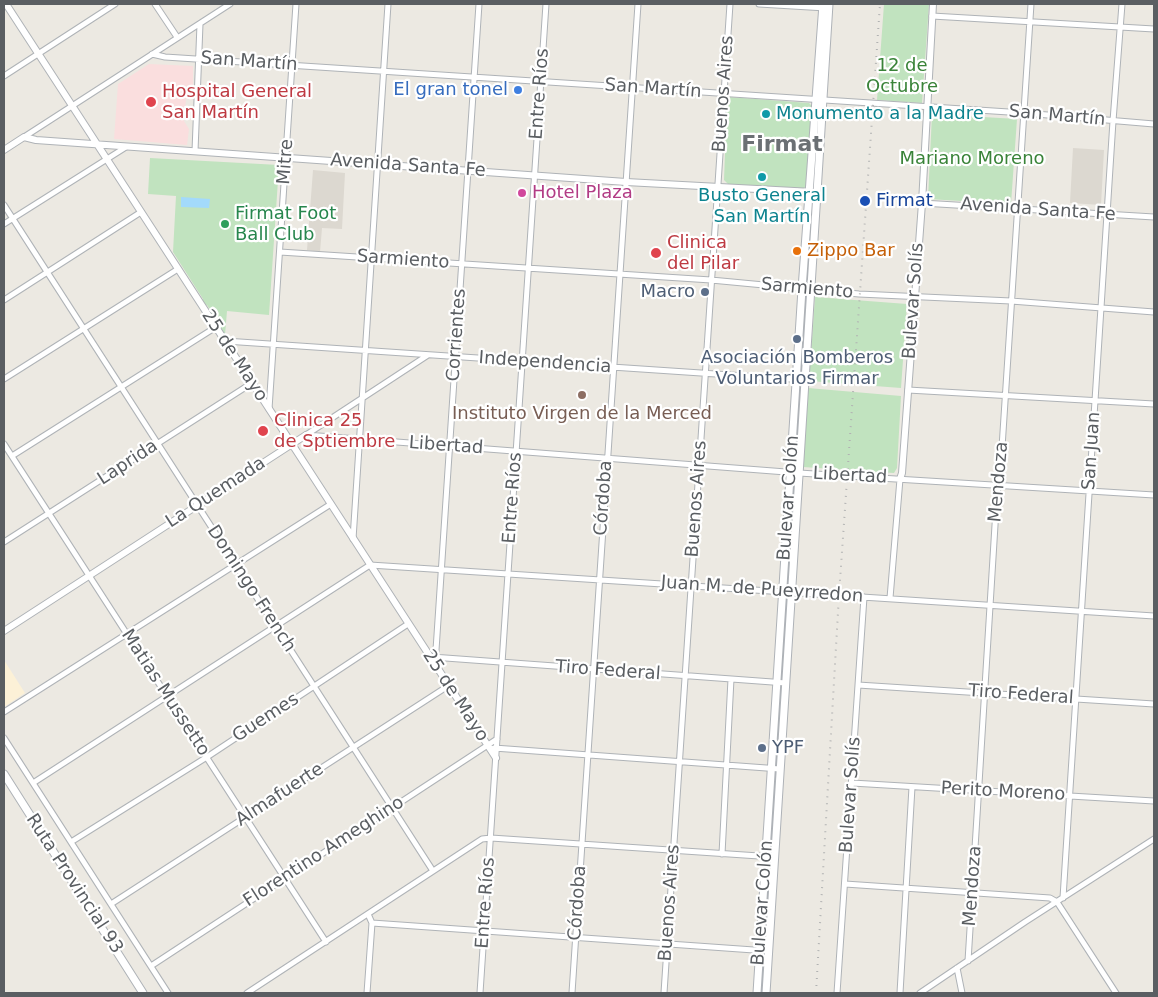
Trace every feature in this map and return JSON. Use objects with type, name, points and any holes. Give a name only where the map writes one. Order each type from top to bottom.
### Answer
[{"type":"main road","name":"Bulevar Colón","points":[[757,993],[802,289],[813,192],[826,6]]},
{"type":"main road","name":"Bulevar Colón","points":[[766,993],[811,290],[813,192]]},
{"type":"main road","name":"Ruta Provincial 93","points":[[4,774],[143,993]]},
{"type":"street","name":"25 de Mayo","points":[[6,4],[408,624],[433,657],[435,666],[496,758]]},
{"type":"street","points":[[4,76],[115,4]]},
{"type":"street","points":[[156,4],[178,37]]},
{"type":"street","points":[[4,150],[230,4]]},
{"type":"street","name":"Mitre","points":[[269,409],[296,4]]},
{"type":"street","points":[[353,539],[367,351],[388,4]]},
{"type":"street","name":"Corrientes","points":[[433,657],[442,570],[479,4]]},
{"type":"street","name":"Entre Ríos","points":[[480,993],[546,4]]},
{"type":"street","name":"Córdoba","points":[[572,993],[638,4]]},
{"type":"street","name":"Buenos Aires","points":[[664,993],[730,4]]},
{"type":"street","points":[[759,4],[826,6]]},
{"type":"street","name":"Bulevar Solís","points":[[890,598],[902,473],[922,203],[933,4]]},
{"type":"street","name":"Mendoza","points":[[968,961],[997,492],[1000,478],[1031,4]]},
{"type":"street","name":"San Juan","points":[[1063,898],[1122,4]]},
{"type":"street","points":[[932,16],[1154,30]]},
{"type":"street","points":[[195,151],[200,24]]},
{"type":"street","name":"San Martín","points":[[152,54],[166,57],[820,99],[1154,124]]},
{"type":"street","name":"Avenida Santa Fe","points":[[24,137],[36,140],[626,182],[813,192]]},
{"type":"street","points":[[4,224],[127,146]]},
{"type":"street","name":"Avenida Santa Fe","points":[[922,203],[1154,217]]},
{"type":"street","name":"Domingo French","points":[[4,205],[433,872]]},
{"type":"street","points":[[4,300],[141,212]]},
{"type":"street","name":"Sarmiento","points":[[280,252],[711,280],[811,290],[1011,301],[1154,312]]},
{"type":"street","points":[[4,379],[178,269]]},
{"type":"street","points":[[12,456],[216,327]]},
{"type":"street","name":"Independencia","points":[[225,341],[805,380]]},
{"type":"street","name":"La Quemada","points":[[4,632],[428,355]]},
{"type":"street","name":"Laprida","points":[[4,542],[252,384]]},
{"type":"street","points":[[908,390],[1154,404]]},
{"type":"street","name":"Libertad","points":[[306,435],[699,466],[1154,495]]},
{"type":"street","name":"Matias Mussetto","points":[[4,444],[326,942]]},
{"type":"street","points":[[4,712],[330,504]]},
{"type":"street","points":[[33,783],[370,565]]},
{"type":"street","name":"Juan M. de Pueyrredon","points":[[370,565],[1154,616]]},
{"type":"street","name":"Bulevar Solís","points":[[838,993],[864,597]]},
{"type":"street","name":"Guemes","points":[[71,842],[207,757],[408,624]]},
{"type":"street","name":"Tiro Federal","points":[[433,657],[786,683]]},
{"type":"street","points":[[722,854],[731,679]]},
{"type":"street","name":"Tiro Federal","points":[[858,685],[1154,704]]},
{"type":"street","name":"Almafuerte","points":[[111,904],[448,686]]},
{"type":"street","points":[[4,738],[168,993]]},
{"type":"street","name":"Florentino Ameghino","points":[[151,966],[497,739]]},
{"type":"street","points":[[488,745],[497,749],[780,769]]},
{"type":"street","name":"Perito Moreno","points":[[852,784],[1154,801]]},
{"type":"street","points":[[900,993],[912,787]]},
{"type":"street","points":[[247,993],[478,842],[490,838],[774,857]]},
{"type":"street","points":[[920,993],[1154,839]]},
{"type":"street","points":[[845,884],[1050,898],[1057,902],[1116,993]]},
{"type":"street","points":[[366,993],[372,923],[368,914]]},
{"type":"street","points":[[372,923],[768,951]]},
{"type":"street","points":[[957,968],[962,993]]},
{"type":"shaded area","name":"Hospital General San Martín","points":[[149,64],[193,66],[193,92],[186,99],[184,121],[189,129],[187,145],[114,139],[118,84]]},
{"type":"shaded area","points":[[1073,148],[1104,150],[1101,205],[1070,203]]},
{"type":"shaded area","points":[[313,170],[345,173],[342,229],[322,228],[320,252],[307,250]]},
{"type":"shaded area","points":[[4,660],[25,693],[4,707]]},
{"type":"green space","name":"12 de Octubre","points":[[884,4],[929,4],[922,103],[877,100]]},
{"type":"green space","points":[[729,97],[809,103],[812,106],[807,185],[803,190],[728,184],[724,180],[727,99]]},
{"type":"green space","name":"Mariano Moreno","points":[[932,114],[1017,119],[1011,204],[928,199]]},
{"type":"green space","name":"Firmat Foot Ball Club","points":[[150,158],[279,165],[269,315],[227,311],[225,335],[207,305],[202,304],[203,299],[173,252],[176,196],[148,194]]},
{"type":"green space","points":[[815,297],[907,304],[901,388],[809,381]]},
{"type":"green space","points":[[808,388],[901,396],[897,468],[894,473],[803,467]]},
{"type":"water","points":[[181,197],[210,199],[209,208],[181,207]]},
{"type":"railway","points":[[816,993],[839,595],[880,4]]},
{"type":"place","name":"El gran tonel","points":[[518,90]]},
{"type":"place","name":"Hospital General San Martín","points":[[151,102]]},
{"type":"place","name":"Monumento a la Madre","points":[[766,114]]},
{"type":"place","name":"Busto General San Martín","points":[[762,177]]},
{"type":"place","name":"Hotel Plaza","points":[[522,193]]},
{"type":"place","name":"Firmat","points":[[865,201]]},
{"type":"place","name":"Firmat Foot Ball Club","points":[[225,224]]},
{"type":"place","name":"Zippo Bar","points":[[797,251]]},
{"type":"place","name":"Clinica del Pilar","points":[[656,253]]},
{"type":"place","name":"Macro","points":[[705,292]]},
{"type":"place","name":"Asociación Bomberos Voluntarios Firmar","points":[[797,339]]},
{"type":"place","name":"Instituto Virgen de la Merced","points":[[582,395]]},
{"type":"place","name":"Clinica 25 de Sptiembre","points":[[263,431]]},
{"type":"place","name":"YPF","points":[[762,748]]},
{"type":"district","name":"Firmat","points":[[782,145]]}]
